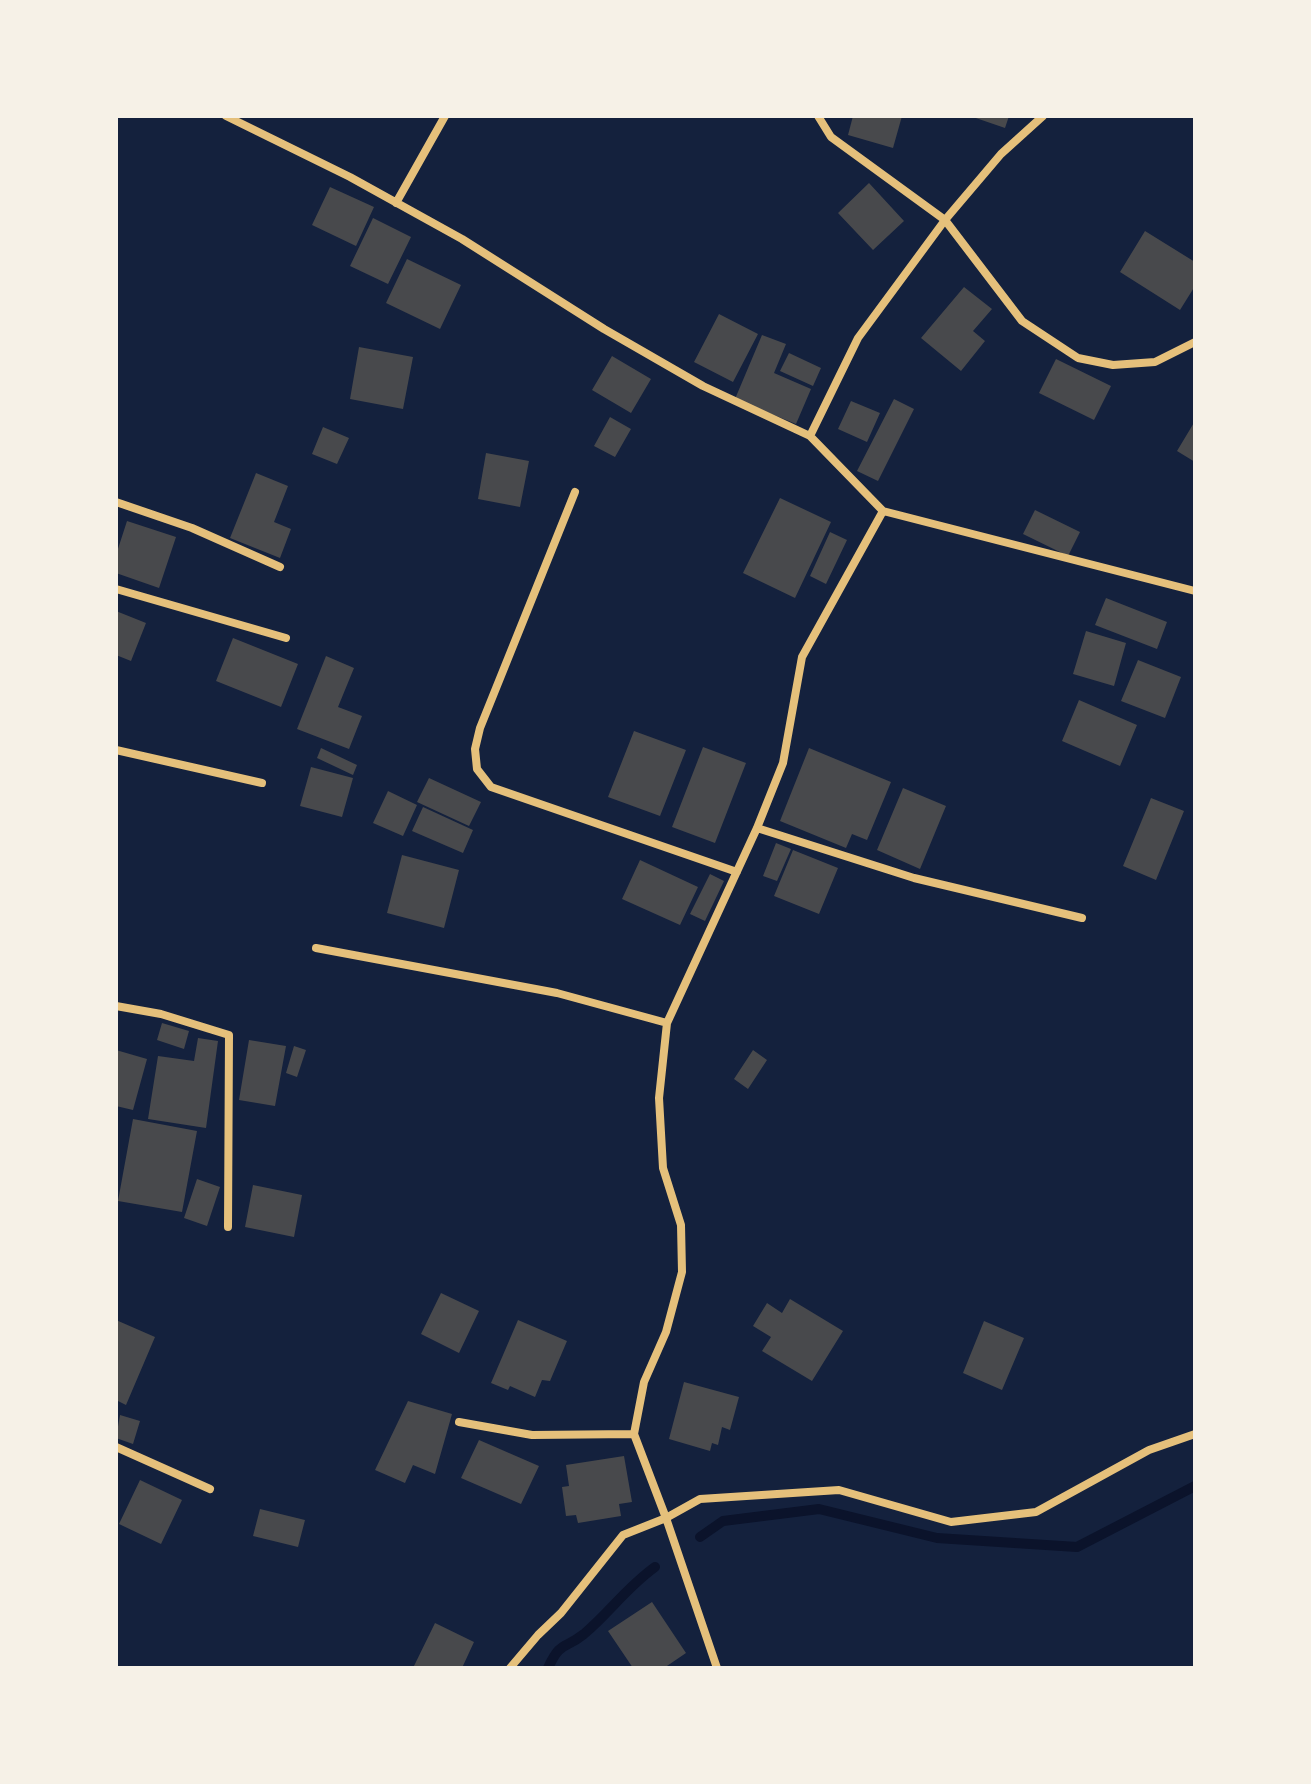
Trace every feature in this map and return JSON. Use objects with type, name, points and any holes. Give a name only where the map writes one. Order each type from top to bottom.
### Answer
[{"type":"street","points":[[226,116],[462,239],[604,329],[703,386],[810,436],[883,511],[1195,591]]},
{"type":"street","points":[[396,203],[445,116]]},
{"type":"street","points":[[818,116],[831,137],[945,220],[1022,321],[1078,358],[1113,365],[1155,362],[1195,342]]},
{"type":"street","points":[[810,436],[858,338],[945,220],[1001,154],[1043,116]]},
{"type":"street","points":[[575,492],[480,728],[475,749],[477,769],[491,787],[737,872]]},
{"type":"street","points":[[116,502],[192,528],[280,567]]},
{"type":"street","points":[[717,1668],[634,1434],[644,1382],[666,1332],[682,1272],[681,1225],[663,1168],[659,1098],[667,1023],[757,828],[783,763],[802,657],[883,511]]},
{"type":"street","points":[[116,589],[286,638]]},
{"type":"street","points":[[116,750],[262,783]]},
{"type":"street","points":[[757,828],[914,878],[1082,918]]},
{"type":"street","points":[[316,948],[557,993],[667,1023]]},
{"type":"street","points":[[116,1006],[161,1014],[229,1035],[228,1227]]},
{"type":"street","points":[[459,1422],[532,1435],[634,1434]]},
{"type":"street","points":[[510,1668],[561,1613],[623,1535],[666,1518],[700,1499],[839,1490],[951,1522],[1036,1512],[1149,1450],[1195,1434]]},
{"type":"street","points":[[116,1447],[210,1489]]},
{"type":"building","points":[[853,116],[902,116],[893,148],[848,135]]},
{"type":"building","points":[[970,116],[1009,116],[1005,128]]},
{"type":"building","points":[[869,183],[904,221],[873,250],[838,213]]},
{"type":"building","points":[[330,187],[374,207],[356,246],[312,225]]},
{"type":"building","points":[[373,218],[411,237],[388,284],[350,266]]},
{"type":"building","points":[[1145,231],[1195,262],[1195,286],[1180,310],[1120,272]]},
{"type":"building","points":[[407,259],[461,285],[440,329],[386,303]]},
{"type":"building","points":[[964,287],[992,309],[973,331],[985,341],[961,371],[921,338]]},
{"type":"building","points":[[719,314],[758,334],[733,382],[694,362]]},
{"type":"building","points":[[762,335],[786,344],[774,373],[811,389],[796,424],[735,399]]},
{"type":"building","points":[[359,347],[413,357],[403,409],[350,399]]},
{"type":"building","points":[[789,353],[821,368],[813,386],[780,371]]},
{"type":"building","points":[[612,356],[651,379],[631,413],[592,390]]},
{"type":"building","points":[[1056,359],[1111,386],[1094,420],[1039,393]]},
{"type":"building","points":[[894,399],[914,409],[878,481],[857,471]]},
{"type":"building","points":[[851,401],[880,413],[867,442],[838,429]]},
{"type":"building","points":[[610,417],[631,429],[615,457],[594,446]]},
{"type":"building","points":[[1195,421],[1195,462],[1177,451]]},
{"type":"building","points":[[323,427],[349,438],[337,464],[312,454]]},
{"type":"building","points":[[486,453],[529,461],[520,507],[478,499]]},
{"type":"building","points":[[256,473],[288,486],[274,522],[291,529],[280,558],[230,538]]},
{"type":"building","points":[[780,498],[831,522],[795,598],[743,573]]},
{"type":"building","points":[[1035,510],[1080,532],[1068,556],[1023,534]]},
{"type":"building","points":[[127,521],[176,537],[159,588],[116,573],[116,555]]},
{"type":"building","points":[[830,532],[847,540],[826,584],[810,576]]},
{"type":"building","points":[[1106,598],[1167,622],[1157,649],[1095,625]]},
{"type":"building","points":[[116,611],[146,623],[131,661],[116,655]]},
{"type":"building","points":[[1086,631],[1126,643],[1114,686],[1073,674]]},
{"type":"building","points":[[233,638],[298,664],[281,707],[216,681]]},
{"type":"building","points":[[326,656],[354,668],[338,707],[362,716],[349,749],[297,729]]},
{"type":"building","points":[[1138,660],[1181,677],[1165,718],[1121,701]]},
{"type":"building","points":[[1079,700],[1137,725],[1120,766],[1062,741]]},
{"type":"building","points":[[634,731],[686,750],[660,816],[608,797]]},
{"type":"building","points":[[703,747],[746,763],[715,843],[672,827]]},
{"type":"building","points":[[321,748],[357,765],[353,775],[317,758]]},
{"type":"building","points":[[809,748],[891,782],[867,840],[852,834],[846,848],[780,821]]},
{"type":"building","points":[[311,767],[353,778],[342,817],[300,806]]},
{"type":"building","points":[[429,778],[481,802],[469,826],[417,802]]},
{"type":"building","points":[[903,788],[946,806],[920,869],[877,850]]},
{"type":"building","points":[[388,791],[417,805],[403,836],[373,823]]},
{"type":"building","points":[[1151,798],[1184,811],[1156,880],[1123,866]]},
{"type":"building","points":[[423,807],[473,830],[463,853],[412,831]]},
{"type":"building","points":[[776,843],[791,849],[777,881],[763,876]]},
{"type":"building","points":[[793,850],[838,868],[819,914],[774,896]]},
{"type":"building","points":[[402,855],[459,870],[444,928],[387,913]]},
{"type":"building","points":[[640,860],[698,887],[680,925],[622,899]]},
{"type":"building","points":[[710,874],[724,881],[705,921],[690,914]]},
{"type":"building","points":[[162,1023],[189,1031],[184,1049],[157,1040]]},
{"type":"building","points":[[198,1038],[218,1041],[206,1128],[148,1119],[158,1056],[194,1061]]},
{"type":"building","points":[[249,1040],[286,1046],[275,1106],[239,1100]]},
{"type":"building","points":[[294,1046],[306,1050],[297,1077],[286,1073]]},
{"type":"building","points":[[116,1050],[147,1059],[133,1110],[116,1106]]},
{"type":"building","points":[[753,1050],[767,1060],[748,1089],[734,1079]]},
{"type":"building","points":[[133,1119],[197,1131],[182,1212],[118,1201]]},
{"type":"building","points":[[197,1179],[220,1187],[207,1226],[184,1218]]},
{"type":"building","points":[[253,1185],[302,1195],[294,1237],[245,1227]]},
{"type":"building","points":[[441,1293],[479,1311],[459,1353],[421,1334]]},
{"type":"building","points":[[790,1299],[843,1331],[812,1381],[762,1351],[771,1337],[753,1326],[767,1303],[782,1313]]},
{"type":"building","points":[[116,1320],[155,1337],[126,1405],[116,1400]]},
{"type":"building","points":[[518,1320],[567,1341],[550,1381],[542,1380],[535,1397],[510,1386],[508,1390],[491,1383]]},
{"type":"building","points":[[984,1321],[1024,1338],[1002,1390],[963,1373]]},
{"type":"building","points":[[684,1382],[739,1397],[730,1430],[722,1427],[718,1445],[712,1443],[710,1451],[669,1439]]},
{"type":"building","points":[[408,1401],[452,1414],[435,1474],[413,1465],[405,1483],[375,1470]]},
{"type":"building","points":[[120,1415],[140,1421],[133,1444],[116,1438]]},
{"type":"building","points":[[479,1440],[539,1466],[521,1504],[461,1478]]},
{"type":"building","points":[[624,1456],[632,1502],[619,1504],[621,1516],[578,1523],[576,1515],[566,1516],[562,1487],[569,1486],[566,1465]]},
{"type":"building","points":[[140,1480],[182,1500],[161,1544],[119,1524]]},
{"type":"building","points":[[260,1509],[305,1520],[298,1547],[253,1536]]},
{"type":"building","points":[[652,1602],[686,1653],[664,1668],[633,1668],[608,1631]]},
{"type":"building","points":[[435,1623],[474,1642],[462,1668],[413,1668]]},
{"type":"waterway","points":[[700,1537],[723,1521],[819,1509],[937,1538],[1077,1547],[1195,1486]]},
{"type":"waterway","points":[[548,1668],[560,1649],[584,1634],[655,1567]]}]
